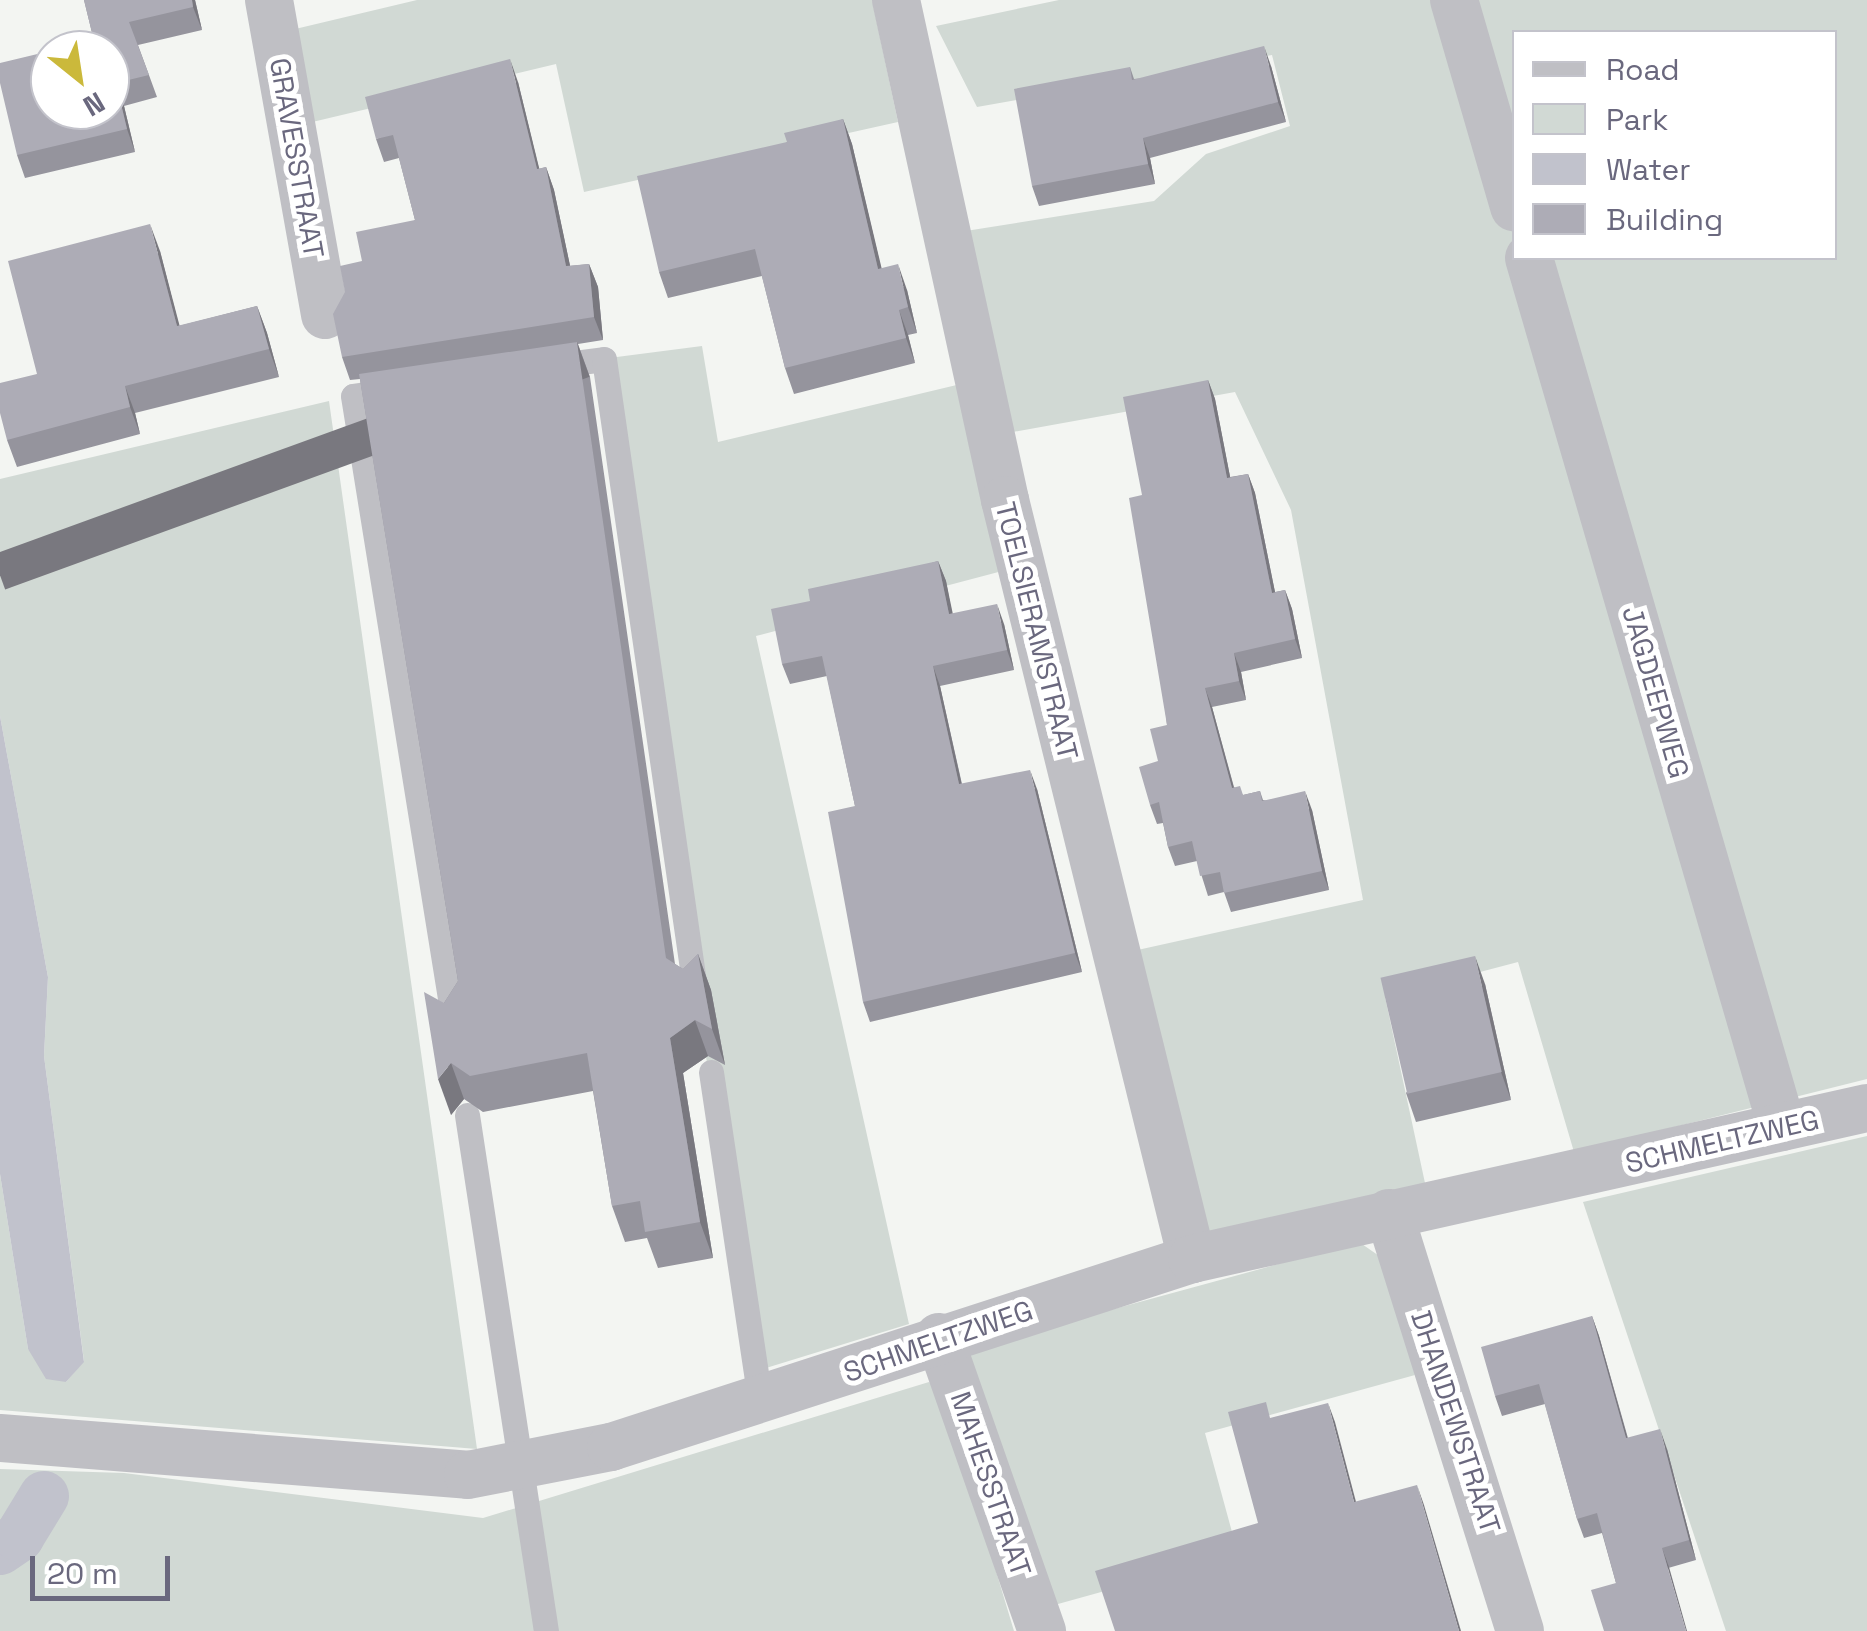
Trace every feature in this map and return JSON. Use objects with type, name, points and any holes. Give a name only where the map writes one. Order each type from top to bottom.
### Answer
[{"type":"street","name":"GRAVESSTRAAT","points":[[270,0],[325,316]]},
{"type":"street","name":"TOELSIERAMSTRAAT","points":[[896,0],[1005,500],[1192,1259]]},
{"type":"street","points":[[1454,0],[1512,200]]},
{"type":"street","name":"JAGDEEPWEG","points":[[1530,260],[1782,1127]]},
{"type":"street","name":"SCHMELTZWEG","points":[[0,1438],[468,1475],[611,1447],[939,1337],[1192,1259],[1867,1108]]},
{"type":"street","name":"DHANDEWSTRAAT","points":[[1389,1213],[1520,1631]]},
{"type":"street","name":"MAHESSTRAAT","points":[[939,1337],[1042,1631]]},
{"type":"lane","points":[[527,370],[604,358],[695,990]]},
{"type":"lane","points":[[411,387],[353,396],[454,1023]]},
{"type":"lane","points":[[712,1072],[760,1398]]},
{"type":"lane","points":[[467,1115],[546,1631]]},
{"type":"green space","points":[[417,0],[872,0],[898,122],[584,192],[556,64],[304,124],[291,30]]},
{"type":"green space","points":[[1059,0],[1867,0],[1867,1079],[1574,1152],[1518,962],[1385,997],[1425,1183],[1213,1234],[1199,1223],[1133,951],[1363,900],[1291,510],[1235,392],[1002,434],[953,233],[1154,201],[1206,154],[1290,126],[1272,55],[977,107],[936,26]]},
{"type":"green space","points":[[702,346],[718,442],[965,383],[1006,570],[756,636],[909,1324],[750,1373],[609,358]]},
{"type":"green space","points":[[329,401],[477,1449],[0,1410],[0,1174],[28,1349],[66,1382],[84,1361],[44,1056],[48,977],[0,716],[0,479]]},
{"type":"green space","points":[[1867,1136],[1867,1631],[1726,1631],[1583,1202]]},
{"type":"green space","points":[[1359,1242],[1385,1260],[1415,1375],[1205,1433],[1238,1554],[1040,1609],[968,1359],[979,1346]]},
{"type":"green space","points":[[929,1382],[942,1392],[1014,1631],[0,1631],[0,1469],[124,1473],[483,1518]]},
{"type":"water","points":[[0,716],[48,977],[44,1056],[84,1362],[66,1382],[46,1379],[28,1349],[0,1174]]},
{"type":"building","points":[[84,0],[192,0],[193,7],[129,22],[149,75],[130,80],[130,30],[91,30]]},
{"type":"building","points":[[1264,46],[1278,102],[1143,138],[1148,164],[1032,186],[1014,89],[1130,67],[1132,80]]},
{"type":"building","points":[[30,56],[30,130],[123,130],[17,155],[0,83],[0,63]]},
{"type":"building","points":[[510,59],[537,169],[546,167],[566,266],[589,264],[594,317],[342,357],[333,314],[345,292],[340,266],[362,261],[356,232],[415,220],[393,135],[376,139],[365,97]]},
{"type":"building","points":[[843,119],[878,269],[898,264],[908,307],[899,310],[906,338],[785,368],[755,249],[659,272],[637,176],[787,142],[784,133]]},
{"type":"building","points":[[150,224],[177,326],[257,306],[269,349],[125,386],[130,407],[7,440],[0,413],[0,383],[37,374],[8,261]]},
{"type":"building","points":[[577,342],[666,958],[683,969],[698,954],[712,1029],[695,1020],[670,1038],[700,1222],[645,1232],[640,1201],[612,1206],[587,1053],[470,1076],[451,1063],[438,1079],[424,992],[444,1003],[458,981],[359,374]]},
{"type":"building","points":[[1208,380],[1227,478],[1248,474],[1272,593],[1285,590],[1295,639],[1234,653],[1239,681],[1205,688],[1232,788],[1240,786],[1243,795],[1260,791],[1262,801],[1305,791],[1322,871],[1224,893],[1220,872],[1200,876],[1192,841],[1168,847],[1159,802],[1150,805],[1139,767],[1158,761],[1150,729],[1167,725],[1129,498],[1142,495],[1123,397]]},
{"type":"building","points":[[938,561],[949,614],[997,604],[1007,650],[933,666],[959,784],[1030,770],[1075,953],[863,1002],[828,812],[855,806],[822,656],[782,664],[771,609],[810,601],[808,589]]},
{"type":"building","points":[[1475,956],[1502,1072],[1407,1094],[1380,978]]},
{"type":"building","points":[[1592,1316],[1626,1438],[1660,1429],[1689,1540],[1662,1548],[1686,1631],[1604,1631],[1591,1590],[1616,1583],[1597,1513],[1577,1519],[1539,1384],[1495,1396],[1481,1347]]},
{"type":"building","points":[[1266,1402],[1270,1418],[1328,1403],[1354,1502],[1417,1485],[1459,1631],[1115,1631],[1095,1571],[1258,1523],[1228,1412]]},
{"type":"waterway","points":[[0,1550],[19,1537],[44,1496]]}]
